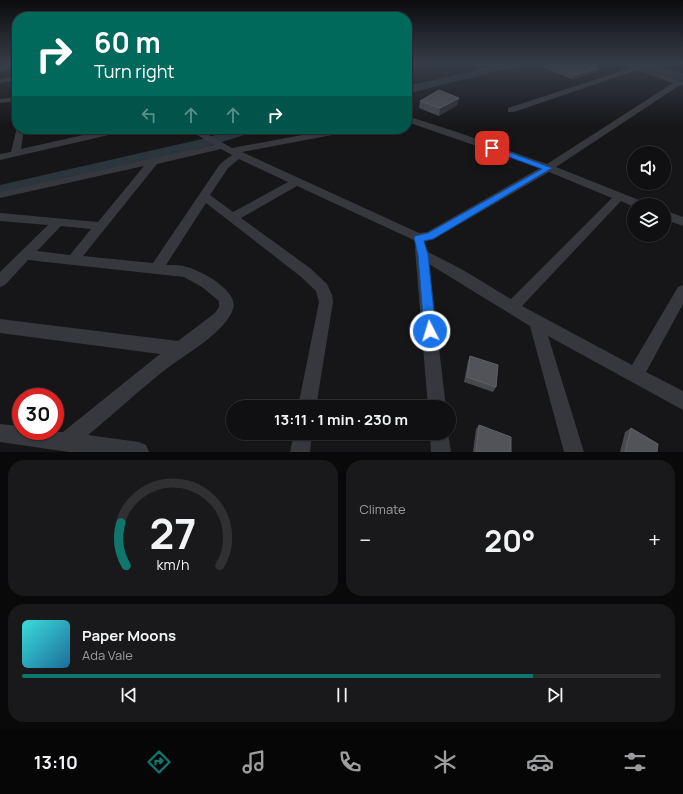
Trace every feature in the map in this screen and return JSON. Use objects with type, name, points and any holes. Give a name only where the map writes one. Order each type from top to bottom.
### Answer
[{"type":"street","points":[[511,110],[586,85]]},
{"type":"street","points":[[201,134],[296,182],[418,238],[430,236],[548,168],[679,85]]},
{"type":"street","points":[[0,101],[12,100]]},
{"type":"street","points":[[412,121],[548,168],[627,200]]},
{"type":"street","points":[[15,154],[19,134]]},
{"type":"street","points":[[0,157],[86,134]]},
{"type":"street","points":[[0,195],[224,146],[312,134]]},
{"type":"street","points":[[158,268],[224,166],[224,146]]},
{"type":"street","points":[[73,260],[153,162]]},
{"type":"street","points":[[233,218],[296,182]]},
{"type":"street","points":[[204,196],[305,272],[322,288],[326,302],[309,400]]},
{"type":"street","points":[[512,307],[619,197]]},
{"type":"street","points":[[0,217],[101,226]]},
{"type":"street","points":[[671,217],[683,222]]},
{"type":"street","points":[[0,281],[58,222]]},
{"type":"street","points":[[418,238],[423,255],[436,400]]},
{"type":"street","points":[[24,255],[186,272],[201,278],[218,290],[226,299],[226,308],[220,318],[205,331],[159,364],[67,441]]},
{"type":"street","points":[[423,255],[458,274],[536,322],[683,401]]},
{"type":"street","points":[[635,375],[683,291]]},
{"type":"street","points":[[536,322],[574,452]]},
{"type":"street","points":[[0,326],[181,349]]},
{"type":"street","points":[[0,433],[139,452]]},
{"type":"street","points":[[300,452],[302,440]]},
{"type":"street","points":[[440,440],[441,452]]},
{"type":"building","points":[[439,90],[459,98],[440,108],[420,101]]},
{"type":"building","points":[[470,356],[498,365],[496,387],[467,377]]},
{"type":"building","points":[[479,425],[511,437],[511,452],[476,452]]},
{"type":"building","points":[[631,428],[658,444],[657,452],[625,452]]},
{"type":"waterway","points":[[412,89],[425,85]]},
{"type":"waterway","points":[[0,191],[204,143],[235,134]]},
{"type":"route","points":[[430,331],[423,255],[418,238],[430,236],[548,168],[492,148]]}]
